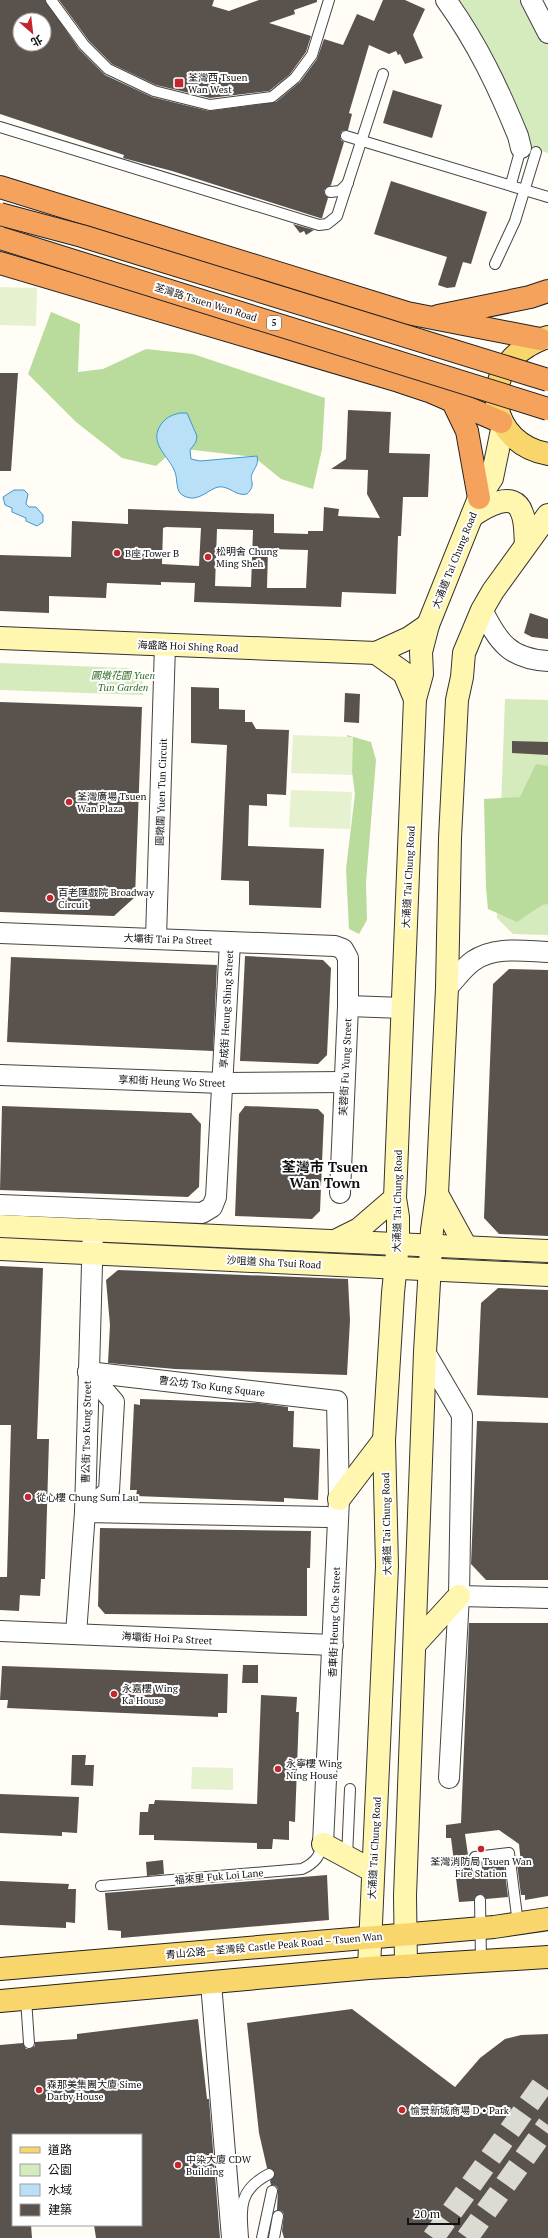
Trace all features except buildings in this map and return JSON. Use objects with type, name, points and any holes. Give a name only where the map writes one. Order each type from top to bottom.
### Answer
[{"type":"highway","points":[[0,187],[407,313],[546,338]]},
{"type":"highway","points":[[0,214],[82,236],[548,380]]},
{"type":"highway","name":"荃灣路 Tsuen Wan Road","points":[[0,238],[548,409]]},
{"type":"highway","points":[[0,263],[399,381],[429,391],[502,424]]},
{"type":"highway","points":[[429,318],[530,297],[548,291]]},
{"type":"highway","points":[[453,402],[467,431],[476,507]]},
{"type":"main road","points":[[546,338],[521,350],[508,360],[501,374],[497,400],[502,424],[524,446],[535,451],[548,454]]},
{"type":"main road","name":"大涌道 Tai Chung Road","points":[[369,1968],[387,1566],[384,1440],[394,1268],[398,1243],[398,1217],[395,1198],[415,699],[413,674],[422,652],[428,625],[476,507],[492,478],[502,424]]},
{"type":"main road","points":[[476,507],[482,508],[502,501],[511,501],[517,504],[522,512],[526,544]]},
{"type":"main road","points":[[406,1966],[408,1842],[425,1352],[428,1292],[431,1271],[431,1245],[437,1194],[447,988],[457,700],[462,677],[464,652],[482,610],[526,544],[548,515]]},
{"type":"main road","name":"海盛路 Hoi Shing Road","points":[[0,638],[165,646],[376,653],[409,638],[428,625]]},
{"type":"main road","points":[[376,653],[413,674]]},
{"type":"main road","points":[[437,1194],[466,1247]]},
{"type":"main road","points":[[359,1236],[395,1198]]},
{"type":"main road","points":[[0,1226],[334,1241],[359,1236],[398,1243],[548,1251]]},
{"type":"main road","name":"沙咀道 Sha Tsui Road","points":[[0,1249],[359,1266],[431,1271],[548,1275]]},
{"type":"main road","points":[[428,1292],[451,1277],[465,1271]]},
{"type":"main road","points":[[339,1499],[384,1440]]},
{"type":"main road","points":[[416,1643],[459,1596]]},
{"type":"main road","points":[[323,1844],[373,1871]]},
{"type":"main road","name":"青山公路－荃灣段 Castle Peak Road – Tsuen Wan","points":[[0,1969],[370,1936],[482,1928],[548,1919]]},
{"type":"main road","points":[[0,2001],[369,1968],[548,1956]]},
{"type":"street","points":[[446,0],[486,62],[518,136],[529,150]]},
{"type":"street","points":[[531,0],[548,33]]},
{"type":"street","points":[[482,610],[499,640],[515,653],[530,660],[548,661]]},
{"type":"street","name":"圓墩圍 Yuen Tun Circuit","points":[[156,938],[165,646]]},
{"type":"street","name":"大壩街 Tai Pa Street","points":[[0,933],[335,946]]},
{"type":"street","name":"享成街 Heung Shing Street","points":[[0,1205],[202,1213],[212,1207],[216,1196],[230,942]]},
{"type":"street","name":"芙蓉街 Fu Yung Street","points":[[335,946],[343,949],[348,958],[348,1006],[340,1194]]},
{"type":"street","points":[[447,988],[471,962],[485,954],[501,951],[548,952]]},
{"type":"street","points":[[348,1006],[403,1008]]},
{"type":"street","name":"享和街 Heung Wo Street","points":[[0,1075],[223,1083],[344,1082]]},
{"type":"street","name":"曹公街 Tso Kung Street","points":[[76,1634],[85,1512],[93,1230]]},
{"type":"street","points":[[425,1352],[455,1400],[462,1415],[459,1596],[450,1778]]},
{"type":"street","points":[[85,1512],[109,1492],[114,1402],[88,1372]]},
{"type":"street","name":"曹公坊 Tso Kung Square","points":[[88,1372],[337,1401]]},
{"type":"street","name":"香車街 Heung Che Street","points":[[323,1844],[339,1499],[337,1401]]},
{"type":"street","points":[[85,1512],[327,1517]]},
{"type":"street","points":[[459,1596],[548,1598]]},
{"type":"street","name":"海壩街 Hoi Pa Street","points":[[0,1631],[333,1645]]},
{"type":"street","points":[[211,1983],[232,2238]]},
{"type":"lane","points":[[51,0],[84,45],[108,69],[154,91],[210,105],[272,97],[295,78],[312,54],[329,0]]},
{"type":"lane","points":[[0,127],[318,225],[327,224],[336,216],[383,74]]},
{"type":"lane","points":[[346,136],[511,184],[548,197]]},
{"type":"lane","points":[[511,184],[529,150]]},
{"type":"lane","points":[[495,264],[526,189],[529,150]]},
{"type":"lane","points":[[330,192],[340,191],[348,183]]},
{"type":"lane","points":[[347,1857],[350,1789]]},
{"type":"lane","name":"福來里 Fuk Loi Lane","points":[[101,1886],[302,1869],[312,1865],[318,1857],[323,1844]]},
{"type":"lane","points":[[477,1868],[476,1857],[509,1852],[518,1924]]},
{"type":"lane","points":[[480,1900],[482,1928],[481,1960]]},
{"type":"lane","points":[[26,1999],[29,2043]]},
{"type":"lane","points":[[243,2238],[241,2207],[254,2181],[268,2174]]},
{"type":"lane","points":[[262,2238],[272,2191]]},
{"type":"lane","points":[[274,2238],[278,2216]]},
{"type":"green space","points":[[456,0],[534,0],[548,27],[548,153],[527,147]]},
{"type":"green space","points":[[0,287],[37,288],[36,326],[0,325]]},
{"type":"green space","points":[[51,312],[80,324],[78,372],[103,369],[146,349],[193,354],[325,398],[322,449],[313,489],[281,479],[254,457],[176,448],[156,466],[122,458],[76,422],[28,374]]},
{"type":"green space","name":"圓墩花園 Yuen Tun Garden","points":[[0,663],[131,669],[138,674],[142,681],[143,695],[0,690]]},
{"type":"green space","points":[[505,699],[548,700],[548,935],[513,934],[497,918]]},
{"type":"green space","points":[[293,735],[353,737],[352,775],[291,773]]},
{"type":"green space","points":[[347,735],[371,742],[376,760],[366,883],[367,920],[359,934],[349,929],[346,869],[355,794]]},
{"type":"green space","points":[[536,764],[548,766],[548,904],[542,905],[517,922],[488,909],[486,888],[484,799],[520,797]]},
{"type":"green space","points":[[291,790],[352,792],[350,829],[289,827]]},
{"type":"green space","points":[[192,1767],[233,1768],[233,1790],[191,1789]]},
{"type":"water","points":[[180,413],[187,413],[197,436],[196,442],[190,450],[191,459],[200,461],[257,456],[257,463],[251,476],[252,488],[247,494],[239,494],[222,487],[218,487],[194,498],[184,496],[179,492],[175,472],[158,444],[157,432],[166,419]]},
{"type":"water","points":[[14,490],[24,490],[28,494],[26,504],[29,507],[36,507],[43,515],[43,522],[37,526],[26,521],[26,518],[12,512],[12,508],[5,505],[3,497]]},
{"type":"pier","points":[[392,673],[475,678],[465,1258],[455,1400],[432,1844],[360,1840],[360,1789],[358,1789],[385,938],[387,938]]},
{"type":"tunnel","points":[[433,2238],[548,2077]]},
{"type":"tunnel","points":[[467,2238],[548,2125]]},
{"type":"place","name":"荃灣西 Tsuen Wan West","points":[[179,83]]},
{"type":"place","name":"B座 Tower B","points":[[117,553]]},
{"type":"place","name":"松明舍 Chung Ming Sheh","points":[[208,557]]},
{"type":"place","name":"荃灣廣場 Tsuen Wan Plaza","points":[[69,802]]},
{"type":"place","name":"百老匯戲院 Broadway Circuit","points":[[50,898]]},
{"type":"place","name":"從心樓 Chung Sum Lau","points":[[28,1497]]},
{"type":"place","name":"永嘉樓 Wing Ka House","points":[[114,1694]]},
{"type":"place","name":"永寧樓 Wing Ning House","points":[[278,1769]]},
{"type":"place","name":"荃灣消防局 Tsuen Wan Fire Station","points":[[481,1849]]},
{"type":"place","name":"森那美集團大廈 Sime Darby House","points":[[39,2090]]},
{"type":"place","name":"愉景新城商場 D • Park","points":[[402,2110]]},
{"type":"place","name":"中染大廈 CDW Building","points":[[178,2165]]},
{"type":"district","name":"荃灣市 Tsuen Wan Town","points":[[325,1176]]}]
